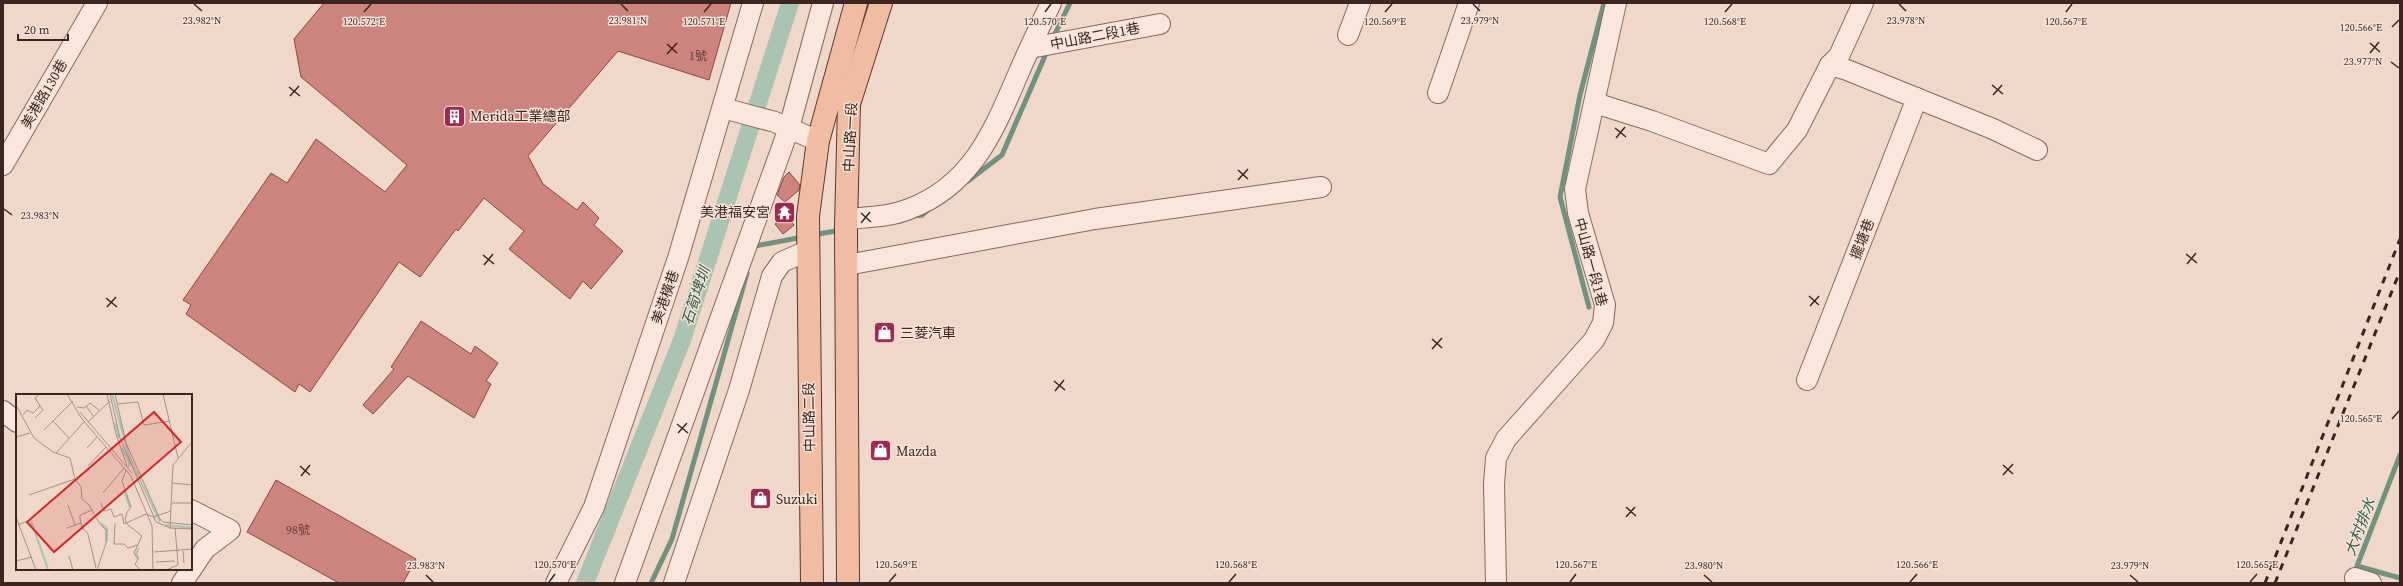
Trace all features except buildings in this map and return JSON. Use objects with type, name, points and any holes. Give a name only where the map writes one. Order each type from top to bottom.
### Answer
[{"type":"main road","name":"中山路一段","points":[[808,216],[818,141],[856,3]]},
{"type":"main road","name":"中山路一段","points":[[847,265],[846,223],[849,104],[881,3]]},
{"type":"main road","name":"中山路二段","points":[[808,216],[807,251],[812,583]]},
{"type":"main road","points":[[847,265],[848,583]]},
{"type":"street","name":"美港路130巷","points":[[3,165],[97,3]]},
{"type":"street","name":"美港橫巷","points":[[556,583],[594,507],[678,258],[753,3]]},
{"type":"street","points":[[625,583],[823,3]]},
{"type":"street","name":"中山路二段1巷","points":[[846,223],[909,209],[941,194],[965,172],[991,137],[1051,3]]},
{"type":"street","points":[[1348,35],[1360,3]]},
{"type":"street","points":[[1438,93],[1469,3]]},
{"type":"street","name":"中山路一段1巷","points":[[1496,583],[1494,484],[1496,458],[1506,439],[1581,357],[1594,340],[1603,322],[1605,305],[1578,213],[1575,189],[1616,3]]},
{"type":"street","points":[[1595,103],[1652,120],[1769,164],[1797,130],[1830,66],[1839,56],[1863,3]]},
{"type":"street","name":"中山路二段1巷","points":[[1030,48],[1160,24]]},
{"type":"street","points":[[1830,66],[1847,70],[1917,98],[2037,150]]},
{"type":"street","name":"擺塘巷","points":[[1807,380],[1917,98]]},
{"type":"street","points":[[723,108],[782,125],[818,141]]},
{"type":"street","points":[[847,265],[1095,219],[1321,188]]},
{"type":"street","points":[[674,583],[739,390],[772,276],[782,262],[807,251]]},
{"type":"street","points":[[3,411],[16,421]]},
{"type":"street","points":[[192,511],[230,530],[205,549],[192,568]]},
{"type":"street","points":[[182,583],[191,570]]},
{"type":"waterway","name":"石筍埤圳","points":[[585,583],[682,340],[790,3]]},
{"type":"waterway","points":[[1053,38],[1070,3]]},
{"type":"waterway","points":[[1589,307],[1560,197],[1580,95],[1604,3]]},
{"type":"waterway","points":[[968,181],[1002,155],[1048,49]]},
{"type":"waterway","points":[[913,216],[922,215],[929,209]]},
{"type":"waterway","points":[[813,235],[841,230]]},
{"type":"waterway","points":[[754,248],[755,246],[803,237]]},
{"type":"waterway","points":[[651,583],[672,539],[747,273]]},
{"type":"waterway","name":"大村排水","points":[[2400,455],[2357,566],[2400,578]]},
{"type":"railway","points":[[2265,583],[2400,239]]},
{"type":"railway","points":[[2275,583],[2400,271]]},
{"type":"place","name":"Merida工業總部","points":[[455,116]]},
{"type":"place","name":"美港福安宮","points":[[785,212]]},
{"type":"place","name":"三菱汽車","points":[[885,333]]},
{"type":"place","name":"Mazda","points":[[881,451]]},
{"type":"place","name":"Suzuki","points":[[761,499]]}]
